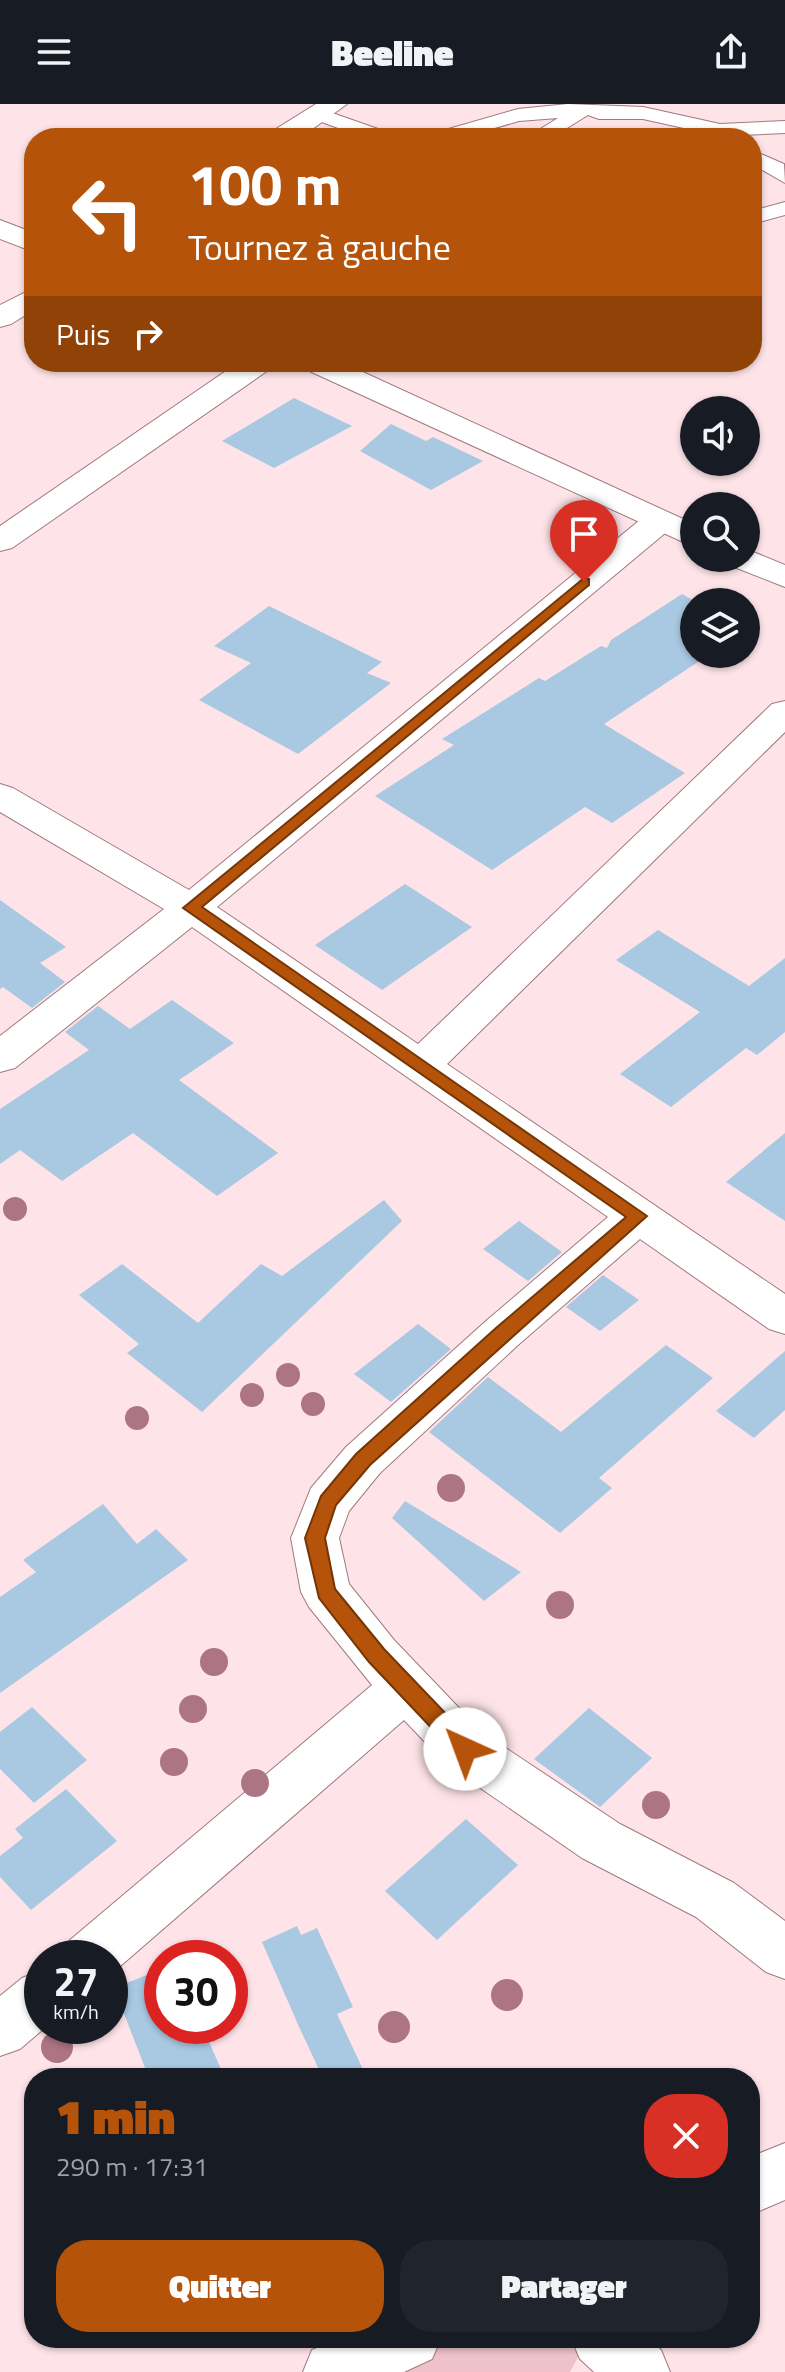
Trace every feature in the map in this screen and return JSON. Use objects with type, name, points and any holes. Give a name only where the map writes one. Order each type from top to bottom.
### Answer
[{"type":"street","points":[[297,128],[326,109]]},
{"type":"street","points":[[0,229],[24,239]]},
{"type":"street","points":[[0,318],[24,303]]},
{"type":"street","points":[[0,541],[245,372]]},
{"type":"street","points":[[337,372],[680,531]]},
{"type":"street","points":[[0,1058],[191,908],[658,522]]},
{"type":"street","points":[[760,566],[785,577]]},
{"type":"street","points":[[420,1066],[785,712]]},
{"type":"street","points":[[0,796],[191,908],[785,1317]]},
{"type":"street","points":[[638,1216],[502,1333],[363,1460],[328,1502],[315,1538],[326,1592],[376,1655],[465,1749],[601,1841],[715,1900],[785,1954]]},
{"type":"street","points":[[111,1940],[406,1687]]},
{"type":"street","points":[[0,2030],[24,2011]]},
{"type":"street","points":[[760,2182],[785,2171]]},
{"type":"street","points":[[334,2372],[388,2348]]},
{"type":"street","points":[[612,2348],[639,2372]]},
{"type":"lane","points":[[551,128],[583,106]]},
{"type":"lane","points":[[473,128],[518,115],[583,106],[599,113],[643,113],[711,128]]},
{"type":"lane","points":[[326,109],[360,128]]},
{"type":"lane","points":[[680,121],[694,128]]},
{"type":"lane","points":[[762,128],[785,127]]},
{"type":"lane","points":[[762,161],[777,168],[785,177]]},
{"type":"lane","points":[[762,215],[785,208]]},
{"type":"shaded area","points":[[388,2348],[583,2348],[570,2372],[334,2372]]},
{"type":"building","points":[[294,398],[352,426],[274,468],[222,441]]},
{"type":"building","points":[[391,424],[426,441],[433,437],[483,461],[431,490],[360,451]]},
{"type":"building","points":[[680,595],[680,668],[689,668],[604,724],[685,773],[612,823],[585,807],[492,870],[375,796],[454,745],[442,739],[539,678],[545,681],[601,646],[607,648],[611,640]]},
{"type":"building","points":[[269,606],[382,662],[367,673],[391,683],[298,754],[199,700],[251,663],[214,646]]},
{"type":"building","points":[[405,884],[472,927],[382,990],[315,945]]},
{"type":"building","points":[[0,900],[66,947],[40,963],[65,982],[32,1008],[3,987],[0,989]]},
{"type":"building","points":[[658,930],[749,986],[785,958],[785,1032],[757,1055],[746,1048],[671,1107],[620,1074],[700,1012],[616,960]]},
{"type":"building","points":[[172,1000],[234,1043],[179,1080],[278,1153],[217,1196],[133,1133],[62,1181],[20,1150],[0,1164],[0,1109],[89,1050],[65,1032],[98,1006],[130,1029]]},
{"type":"building","points":[[785,1133],[785,1221],[726,1182]]},
{"type":"building","points":[[384,1200],[402,1221],[202,1412],[127,1353],[139,1344],[79,1295],[122,1264],[198,1323],[261,1264],[282,1276]]},
{"type":"building","points":[[519,1221],[562,1252],[528,1281],[483,1249]]},
{"type":"building","points":[[603,1275],[639,1300],[600,1331],[566,1307]]},
{"type":"building","points":[[418,1324],[451,1349],[391,1402],[354,1374]]},
{"type":"building","points":[[666,1345],[713,1378],[599,1478],[612,1488],[560,1533],[429,1432],[488,1377],[561,1432]]},
{"type":"building","points":[[785,1351],[785,1410],[754,1438],[716,1411]]},
{"type":"building","points":[[405,1501],[521,1572],[484,1601],[392,1518]]},
{"type":"building","points":[[103,1504],[137,1544],[156,1529],[188,1560],[0,1693],[0,1597],[36,1572],[23,1560]]},
{"type":"building","points":[[32,1707],[87,1760],[34,1803],[0,1769],[0,1732]]},
{"type":"building","points":[[589,1708],[652,1758],[600,1807],[534,1759]]},
{"type":"building","points":[[66,1789],[117,1841],[31,1910],[0,1877],[0,1856],[23,1838],[15,1829]]},
{"type":"building","points":[[466,1819],[518,1865],[437,1940],[385,1891]]},
{"type":"building","points":[[297,1926],[301,1935],[317,1928],[353,2007],[337,2014],[362,2068],[318,2068],[262,1942]]},
{"type":"building","points":[[144,1976],[144,2044],[210,2044],[221,2068],[145,2068],[128,2024],[128,1982]]},
{"type":"route","points":[[465,1749],[376,1655],[326,1592],[315,1538],[328,1502],[363,1460],[502,1333],[638,1216],[191,908],[584,582]]}]
